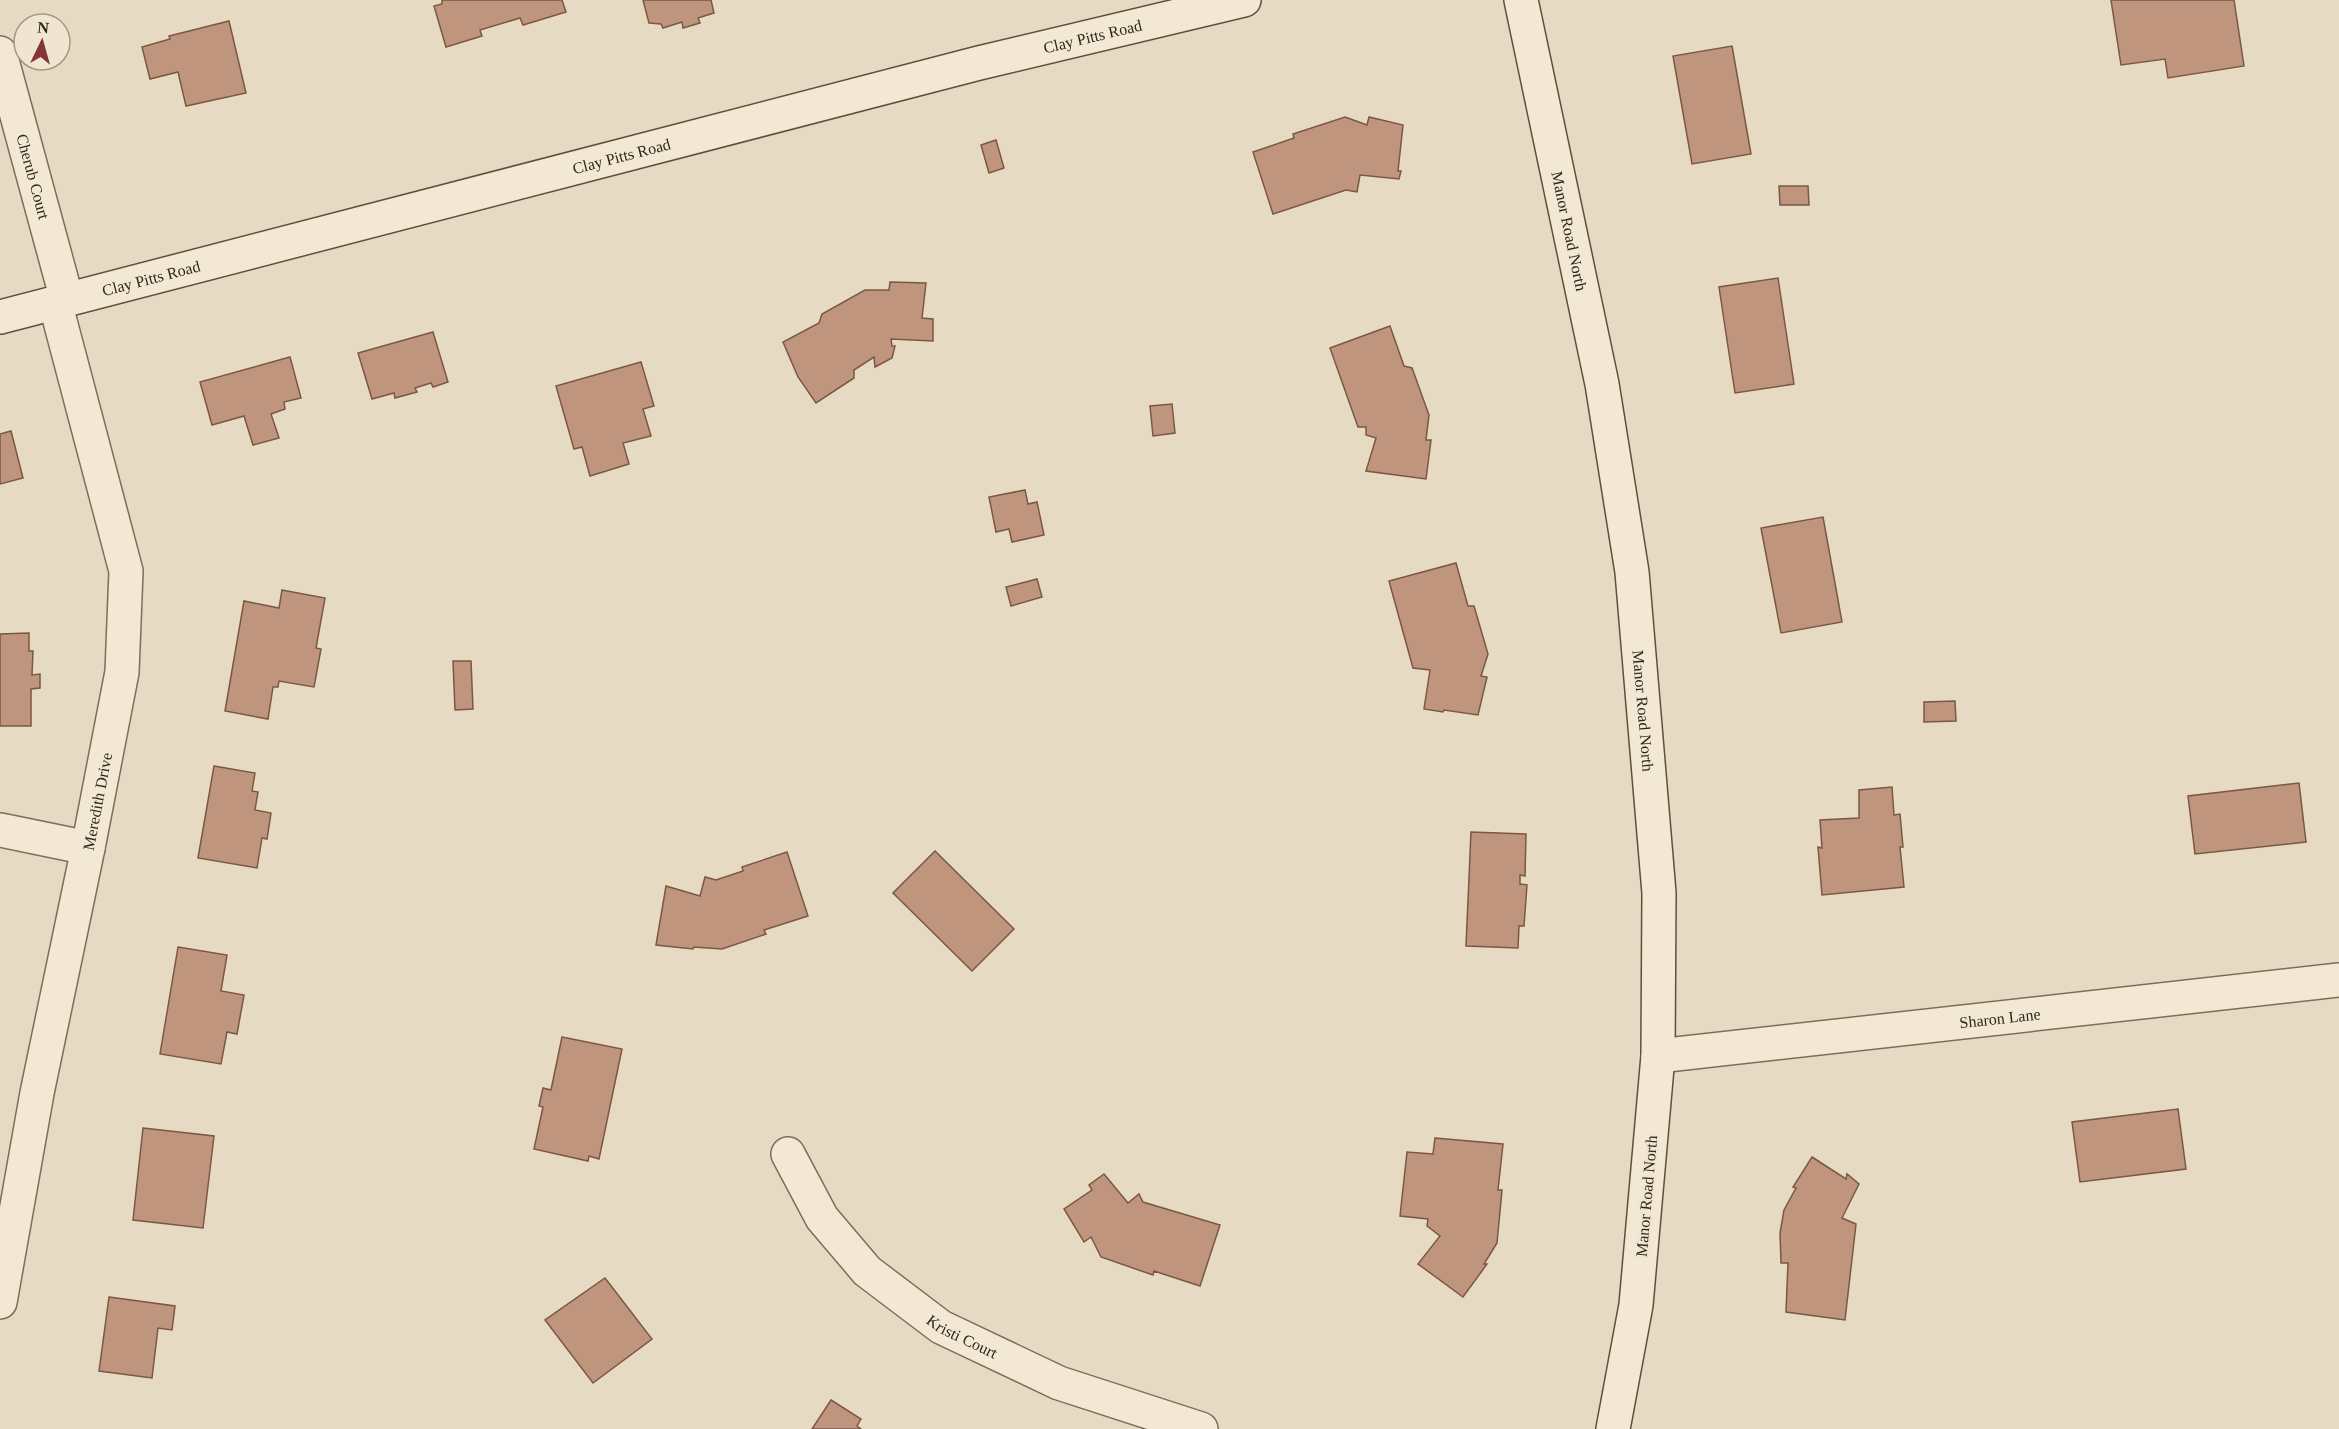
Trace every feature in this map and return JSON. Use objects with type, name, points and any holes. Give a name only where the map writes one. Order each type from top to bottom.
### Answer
[{"type":"street","name":"Clay Pitts Road","points":[[0,317],[979,63],[1244,0]]},
{"type":"street","name":"Manor Road North","points":[[1521,0],[1602,384],[1632,572],[1659,893],[1658,1056],[1636,1305],[1613,1429]]},
{"type":"street","name":"Cherub Court","points":[[0,53],[61,301]]},
{"type":"street","name":"Meredith Drive","points":[[0,1302],[37,1093],[122,672],[126,571],[61,301]]},
{"type":"street","points":[[0,830],[88,848]]},
{"type":"street","name":"Sharon Lane","points":[[1658,1056],[2339,980]]},
{"type":"street","name":"Kristi Court","points":[[788,1154],[822,1218],[867,1271],[941,1327],[1059,1383],[1201,1429]]},
{"type":"building","points":[[442,0],[562,0],[566,12],[523,25],[520,18],[480,30],[482,36],[446,47],[434,6],[442,4]]},
{"type":"building","points":[[643,0],[711,0],[714,13],[698,18],[700,23],[683,28],[682,22],[663,28],[661,24],[649,23]]},
{"type":"building","points":[[2111,0],[2234,0],[2244,66],[2168,78],[2165,59],[2121,65]]},
{"type":"building","points":[[229,21],[246,93],[186,106],[178,72],[150,79],[142,47],[170,39],[169,36]]},
{"type":"building","points":[[1732,46],[1751,154],[1692,164],[1673,56]]},
{"type":"building","points":[[1345,117],[1367,125],[1369,117],[1403,125],[1399,179],[1360,175],[1357,192],[1346,190],[1273,214],[1253,152],[1294,138],[1293,134]]},
{"type":"building","points":[[996,140],[1004,168],[989,173],[981,145]]},
{"type":"building","points":[[1779,186],[1808,186],[1809,205],[1780,205]]},
{"type":"building","points":[[1778,278],[1794,384],[1735,393],[1719,287]]},
{"type":"building","points":[[890,282],[926,283],[922,318],[933,319],[933,341],[891,339],[892,346],[895,346],[892,358],[875,367],[874,357],[854,370],[854,378],[816,403],[798,377],[783,342],[819,323],[822,314],[865,290],[889,290]]},
{"type":"building","points":[[1390,326],[1404,366],[1412,368],[1429,415],[1426,440],[1431,440],[1426,479],[1366,471],[1376,438],[1366,435],[1366,427],[1358,427],[1330,348]]},
{"type":"building","points":[[433,332],[448,382],[433,387],[431,383],[415,388],[417,392],[395,398],[394,393],[372,399],[358,353]]},
{"type":"building","points":[[290,357],[301,398],[284,402],[285,409],[271,414],[279,438],[253,445],[244,416],[212,425],[200,382]]},
{"type":"building","points":[[641,362],[654,406],[643,409],[651,436],[623,443],[629,464],[590,476],[582,447],[574,449],[556,386]]},
{"type":"building","points":[[1172,404],[1175,433],[1153,436],[1150,406]]},
{"type":"building","points":[[11,431],[23,478],[0,484],[0,434]]},
{"type":"building","points":[[1025,490],[1028,504],[1037,502],[1044,535],[1012,542],[1009,529],[996,532],[989,497]]},
{"type":"building","points":[[1823,517],[1842,622],[1781,633],[1761,528]]},
{"type":"building","points":[[1456,563],[1468,606],[1474,606],[1488,654],[1481,676],[1487,677],[1478,715],[1424,709],[1430,670],[1413,668],[1389,581]]},
{"type":"building","points":[[1037,579],[1042,597],[1011,606],[1006,587]]},
{"type":"building","points":[[282,590],[325,598],[316,648],[321,649],[314,687],[279,681],[278,687],[273,687],[268,719],[225,711],[244,601],[279,608]]},
{"type":"building","points":[[29,633],[29,651],[33,651],[32,675],[40,674],[40,688],[31,689],[31,726],[0,726],[0,634]]},
{"type":"building","points":[[453,661],[471,661],[473,709],[455,710]]},
{"type":"building","points":[[1955,701],[1956,721],[1924,722],[1924,702]]},
{"type":"building","points":[[214,766],[255,773],[252,791],[258,792],[255,810],[271,813],[267,839],[262,838],[257,868],[198,858]]},
{"type":"building","points":[[2299,783],[2306,842],[2195,854],[2188,796]]},
{"type":"building","points":[[1892,787],[1894,815],[1900,814],[1903,847],[1900,847],[1904,887],[1822,895],[1818,847],[1822,848],[1820,820],[1859,818],[1859,790]]},
{"type":"building","points":[[1471,832],[1526,834],[1525,876],[1520,875],[1520,884],[1527,885],[1524,926],[1519,926],[1518,948],[1466,946]]},
{"type":"building","points":[[935,851],[1014,929],[972,971],[893,893]]},
{"type":"building","points":[[787,852],[808,916],[764,930],[766,934],[722,949],[656,945],[666,886],[700,896],[705,877],[716,880],[743,871],[742,867]]},
{"type":"building","points":[[178,947],[227,955],[221,991],[244,995],[237,1034],[227,1032],[221,1064],[160,1054]]},
{"type":"building","points":[[562,1037],[622,1049],[599,1159],[589,1156],[588,1161],[534,1149],[543,1107],[539,1106],[543,1088],[551,1090]]},
{"type":"building","points":[[2178,1109],[2186,1169],[2080,1182],[2072,1122]]},
{"type":"building","points":[[143,1128],[214,1136],[203,1228],[133,1220]]},
{"type":"building","points":[[1435,1138],[1503,1144],[1498,1190],[1502,1190],[1497,1243],[1484,1264],[1487,1264],[1463,1297],[1418,1264],[1440,1236],[1427,1226],[1428,1219],[1400,1216],[1407,1152],[1433,1154]]},
{"type":"building","points":[[1812,1157],[1846,1179],[1847,1174],[1859,1184],[1842,1218],[1856,1224],[1845,1320],[1786,1312],[1788,1263],[1781,1263],[1780,1233],[1784,1210],[1796,1188],[1793,1187]]},
{"type":"building","points":[[1104,1174],[1128,1203],[1139,1194],[1143,1202],[1220,1225],[1200,1286],[1154,1271],[1153,1275],[1101,1257],[1091,1237],[1084,1242],[1064,1209],[1092,1190],[1089,1185]]},
{"type":"building","points":[[605,1278],[652,1339],[593,1383],[545,1320]]},
{"type":"building","points":[[109,1297],[175,1306],[172,1330],[158,1328],[152,1378],[99,1371]]},
{"type":"building","points":[[831,1400],[861,1419],[857,1426],[861,1429],[812,1429]]}]
